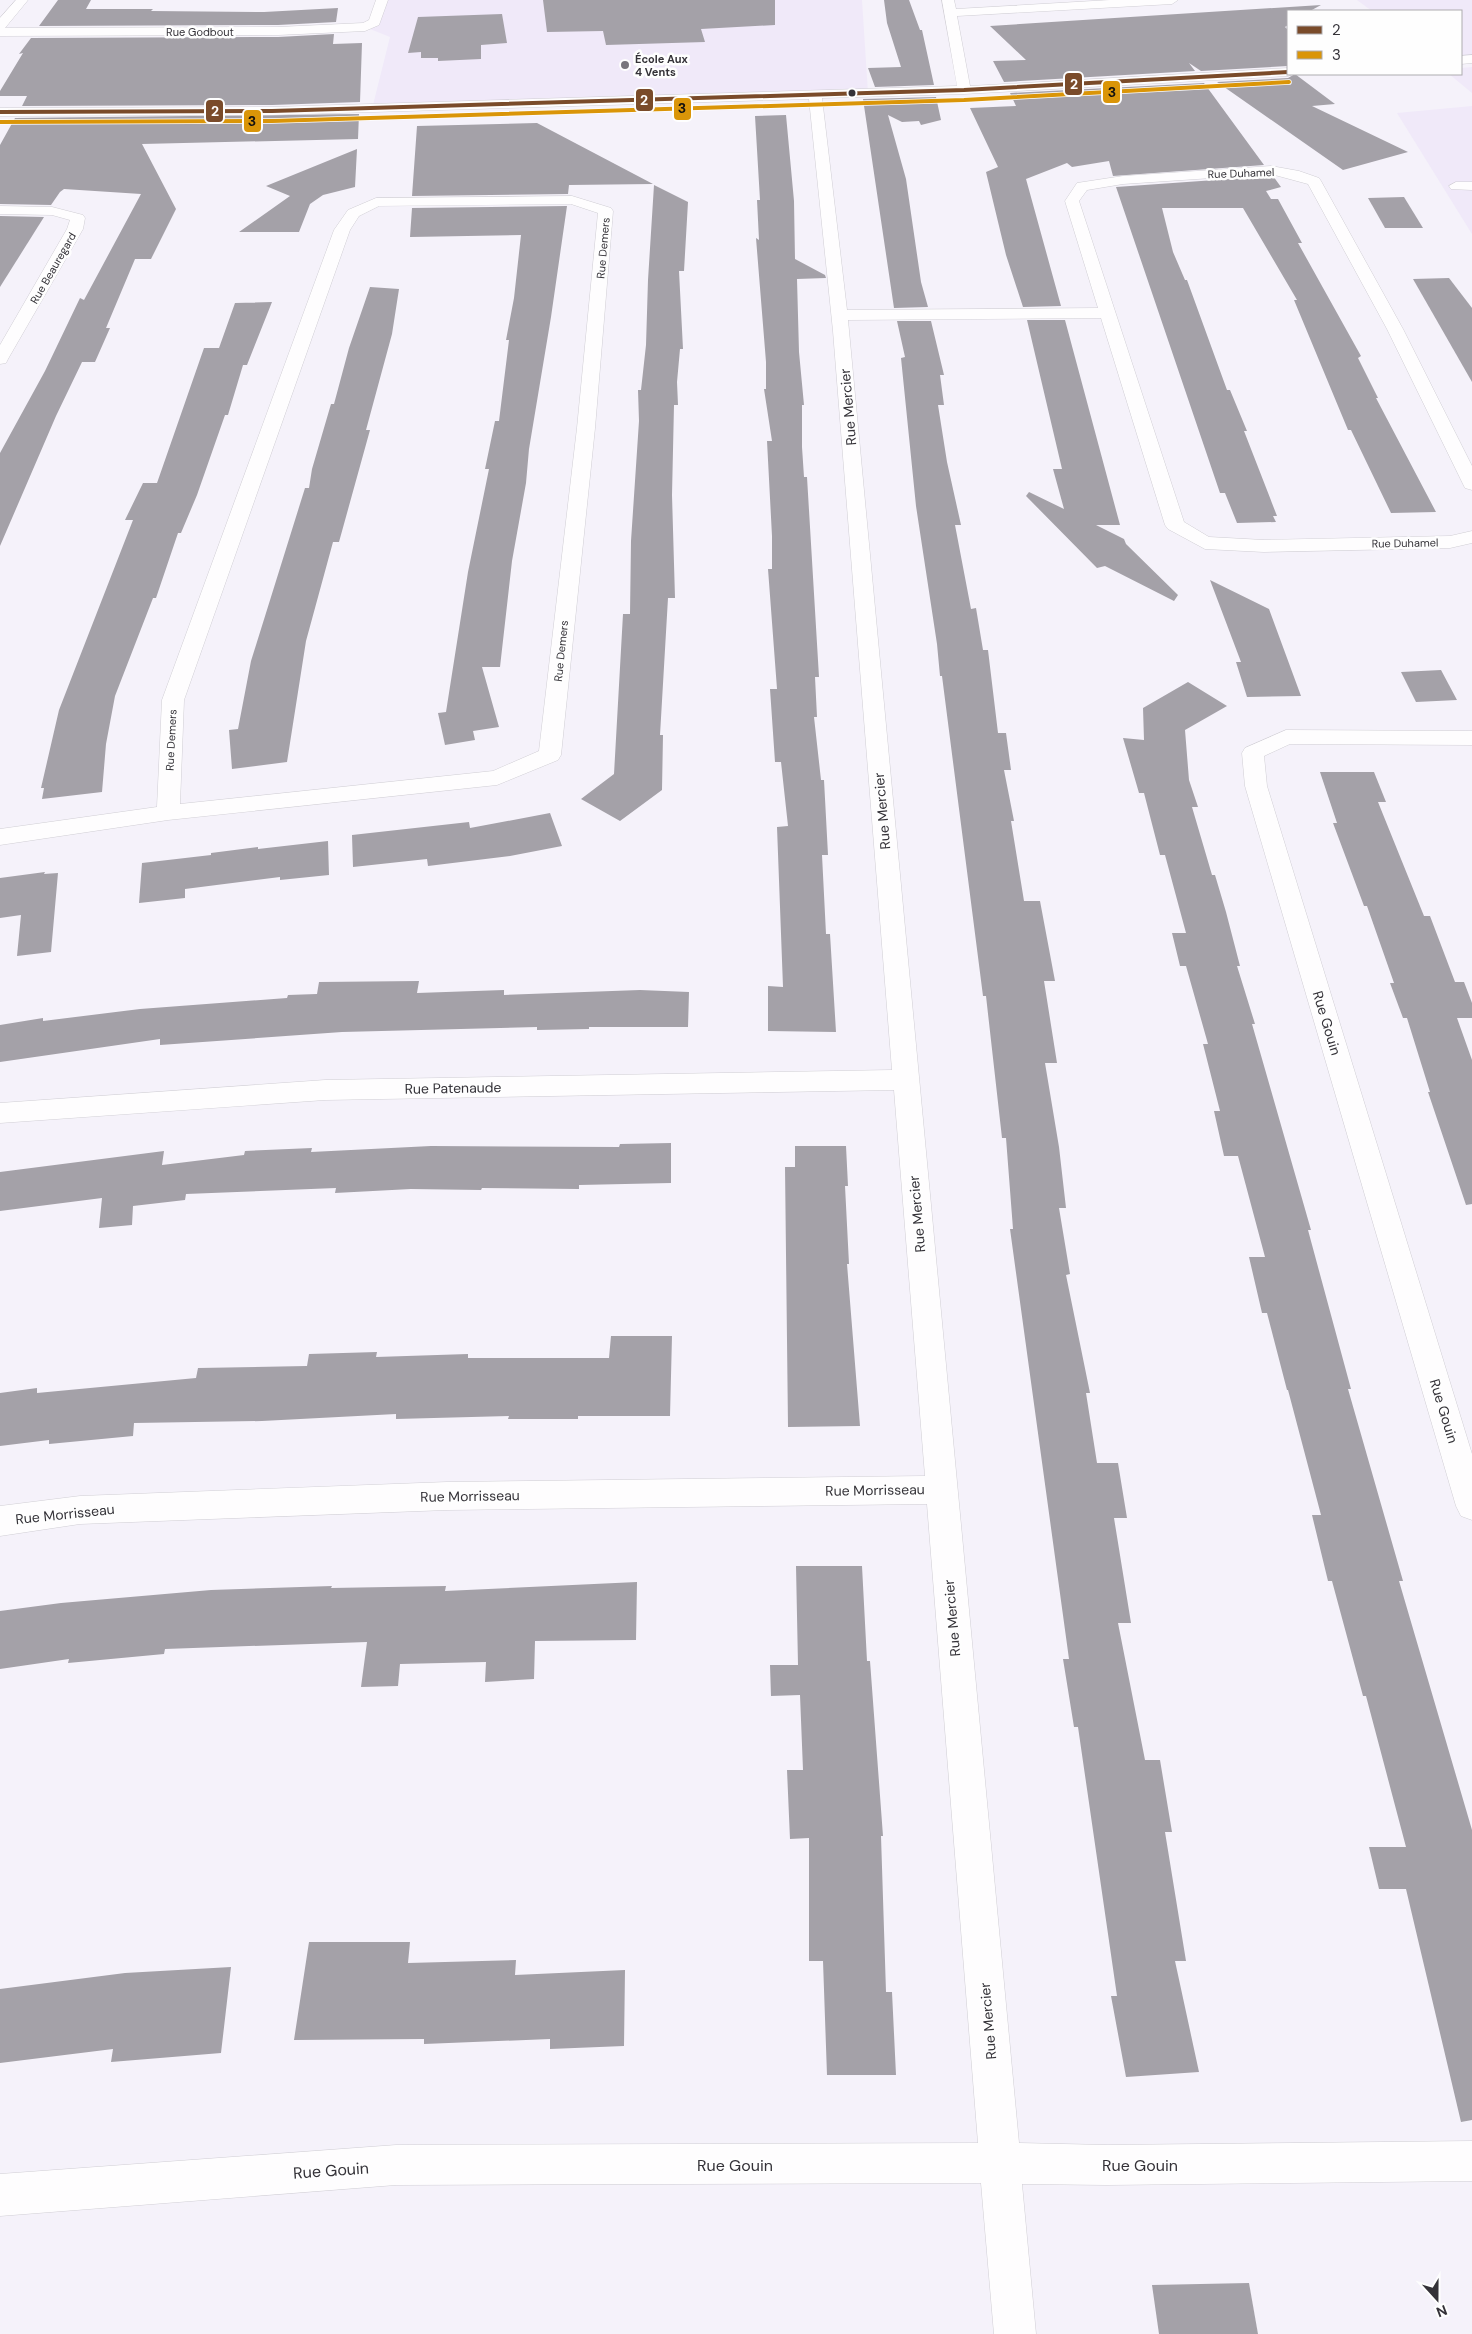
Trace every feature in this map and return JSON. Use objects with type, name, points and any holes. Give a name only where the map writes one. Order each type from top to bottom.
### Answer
[{"type":"street","points":[[0,26],[22,0]]},
{"type":"street","name":"Rue Godbout","points":[[0,32],[269,31],[365,27],[375,22],[382,0]]},
{"type":"street","points":[[948,0],[964,90]]},
{"type":"street","points":[[950,13],[1172,0]]},
{"type":"street","points":[[0,112],[272,111],[964,90],[1287,72]]},
{"type":"street","name":"Rue Mercier","points":[[815,94],[840,315],[1015,2334]]},
{"type":"street","name":"Rue Duhamel","points":[[1472,484],[1395,329],[1314,181],[1294,174],[1271,170],[1123,180],[1082,186],[1072,201],[1175,525],[1205,544],[1303,545],[1450,542],[1472,538]]},
{"type":"street","points":[[1456,186],[1472,186]]},
{"type":"street","name":"Rue Demers","points":[[0,837],[168,813],[497,778],[550,756],[586,428],[606,211],[572,200],[471,200],[376,202],[353,213],[339,239],[173,700],[168,813]]},
{"type":"street","name":"Rue Beauregard","points":[[0,210],[52,211],[78,218],[75,229],[0,359]]},
{"type":"street","points":[[840,315],[1108,313]]},
{"type":"street","name":"Rue Gouin","points":[[1472,738],[1286,737],[1252,753],[1256,786],[1472,1506]]},
{"type":"street","name":"Rue Patenaude","points":[[0,1113],[325,1090],[906,1080]]},
{"type":"street","name":"Rue Morrisseau","points":[[0,1521],[80,1510],[447,1496],[941,1490]]},
{"type":"street","name":"Rue Gouin","points":[[0,2195],[396,2165],[1000,2163],[1107,2165],[1472,2161]]},
{"type":"shaded area","name":"École Aux 4 Vents","points":[[383,0],[862,0],[868,93],[372,109],[390,37],[365,27]]},
{"type":"shaded area","points":[[1357,0],[1472,0],[1472,56],[1462,56],[1462,10],[1371,10]]},
{"type":"shaded area","points":[[1472,67],[1472,93],[1450,75],[1462,75],[1462,68]]},
{"type":"shaded area","points":[[1472,106],[1472,234],[1397,113]]},
{"type":"building","points":[[58,0],[91,0],[86,9],[153,9],[151,11],[264,12],[338,8],[336,22],[278,25],[39,26]]},
{"type":"building","points":[[543,0],[775,0],[775,25],[701,29],[705,42],[606,45],[603,31],[547,32]]},
{"type":"building","points":[[884,0],[909,0],[920,30],[922,30],[934,85],[875,87],[868,68],[901,67],[887,23]]},
{"type":"building","points":[[1321,5],[1312,10],[1287,10],[1287,26],[1285,27],[1287,29],[1287,66],[1201,71],[1189,63],[1195,71],[1004,82],[993,61],[1026,60],[990,26]]},
{"type":"building","points":[[502,14],[507,43],[481,45],[481,59],[438,61],[438,58],[421,58],[421,52],[408,53],[418,17]]},
{"type":"building","points":[[334,34],[333,44],[362,43],[360,102],[272,105],[22,106],[27,96],[0,96],[0,91],[23,53],[19,54],[31,38],[278,37]]},
{"type":"building","points":[[1296,75],[1335,104],[1312,106],[1408,152],[1343,170],[1217,82],[1288,78]]},
{"type":"building","points":[[1204,83],[1264,165],[1113,176],[1109,161],[1072,167],[1067,163],[1026,179],[1061,306],[1023,307],[1006,255],[986,172],[998,167],[970,108],[1016,106],[1010,93]]},
{"type":"building","points":[[936,97],[941,120],[921,125],[919,121],[902,122],[888,115],[906,179],[921,282],[928,307],[894,308],[863,99]]},
{"type":"building","points":[[359,114],[358,139],[142,144],[176,209],[151,259],[135,259],[106,328],[110,328],[95,362],[82,362],[56,416],[0,546],[0,453],[45,371],[80,298],[84,300],[141,194],[64,189],[51,205],[0,204],[0,145],[15,118]]},
{"type":"building","points":[[786,115],[794,201],[795,259],[825,275],[826,278],[797,279],[799,352],[804,405],[802,405],[802,447],[804,477],[807,477],[819,677],[815,677],[817,717],[814,717],[821,780],[824,780],[828,855],[822,855],[826,934],[830,934],[836,1032],[768,1031],[768,986],[783,987],[777,827],[788,826],[781,762],[775,762],[770,689],[777,689],[768,569],[772,569],[772,536],[767,441],[772,441],[764,389],[766,389],[766,362],[756,238],[759,240],[757,200],[760,200],[755,116]]},
{"type":"building","points":[[537,123],[653,184],[569,185],[568,194],[412,196],[417,126]]},
{"type":"building","points":[[357,149],[355,187],[323,195],[310,204],[299,232],[239,232],[290,196],[266,186]]},
{"type":"building","points":[[1273,176],[1281,187],[1266,191],[1271,199],[1278,199],[1302,243],[1298,243],[1361,356],[1358,358],[1378,398],[1376,398],[1436,512],[1391,513],[1351,430],[1348,430],[1294,300],[1297,300],[1243,208],[1162,208],[1173,252],[1185,280],[1187,280],[1227,390],[1230,390],[1247,431],[1244,431],[1277,516],[1273,516],[1276,522],[1237,523],[1225,493],[1220,493],[1116,187]]},
{"type":"building","points":[[654,185],[688,202],[684,271],[679,271],[683,349],[680,349],[677,382],[678,405],[674,405],[672,495],[675,598],[668,598],[660,735],[663,735],[662,790],[620,821],[581,799],[614,774],[623,614],[630,614],[631,541],[639,421],[638,390],[641,390],[646,345]]},
{"type":"building","points":[[1404,197],[1423,228],[1385,228],[1368,198]]},
{"type":"building","points":[[567,206],[529,449],[526,483],[512,561],[500,667],[482,667],[499,727],[473,731],[475,740],[445,745],[438,713],[446,712],[468,572],[489,469],[485,469],[495,421],[499,421],[509,340],[506,340],[514,298],[521,235],[410,237],[412,208]]},
{"type":"building","points":[[0,216],[44,217],[0,287]]},
{"type":"building","points":[[1449,278],[1472,308],[1472,382],[1413,279]]},
{"type":"building","points":[[370,287],[399,289],[392,334],[366,430],[370,430],[339,542],[333,542],[306,641],[287,762],[232,769],[229,730],[238,729],[251,661],[305,488],[309,488],[312,469],[331,404],[334,404],[349,348]]},
{"type":"building","points":[[272,302],[247,365],[243,365],[228,415],[225,415],[197,495],[181,533],[178,533],[156,598],[153,598],[115,696],[106,744],[102,792],[42,799],[44,788],[41,788],[59,710],[133,520],[125,520],[143,483],[157,483],[204,348],[219,348],[235,303]]},
{"type":"building","points":[[1027,320],[1065,320],[1120,525],[1096,525],[1124,539],[1126,544],[1178,595],[1174,601],[1105,566],[1097,568],[1026,496],[1029,492],[1064,509],[1053,469],[1062,469]]},
{"type":"building","points":[[897,321],[931,321],[944,375],[940,375],[944,405],[938,405],[947,462],[961,525],[955,525],[971,609],[976,608],[983,650],[988,650],[998,733],[1006,733],[1011,770],[1004,770],[1014,821],[1011,821],[1024,901],[1040,901],[1055,981],[1044,981],[1057,1063],[1045,1063],[1059,1147],[1066,1208],[1059,1208],[1070,1274],[1066,1275],[1090,1393],[1086,1393],[1097,1463],[1118,1463],[1127,1518],[1114,1518],[1131,1623],[1118,1623],[1145,1760],[1160,1760],[1172,1832],[1165,1832],[1186,1961],[1175,1961],[1199,2072],[1126,2077],[1111,1996],[1117,1996],[1078,1727],[1074,1727],[1063,1659],[1069,1659],[1010,1229],[1013,1229],[1006,1138],[1002,1138],[986,996],[983,996],[942,676],[940,676],[937,644],[916,506],[901,358],[905,357]]},
{"type":"building","points":[[1210,580],[1269,609],[1301,696],[1247,697],[1236,662],[1241,662]]},
{"type":"building","points":[[1441,670],[1457,700],[1416,702],[1401,672]]},
{"type":"building","points":[[1188,682],[1227,706],[1185,730],[1189,780],[1198,807],[1192,807],[1212,875],[1215,875],[1226,912],[1240,966],[1237,966],[1255,1024],[1252,1024],[1311,1230],[1308,1230],[1351,1389],[1348,1389],[1403,1581],[1399,1581],[1472,1830],[1472,2120],[1461,2122],[1406,1889],[1379,1889],[1369,1847],[1406,1847],[1366,1696],[1363,1696],[1332,1581],[1328,1581],[1312,1515],[1321,1515],[1267,1313],[1262,1313],[1249,1257],[1265,1257],[1238,1156],[1224,1156],[1214,1111],[1220,1111],[1203,1044],[1208,1044],[1186,966],[1180,966],[1172,933],[1186,933],[1165,855],[1160,855],[1144,793],[1139,793],[1123,738],[1144,740],[1143,708]]},
{"type":"building","points":[[1320,772],[1374,772],[1386,802],[1378,802],[1424,916],[1430,916],[1455,982],[1464,982],[1472,1003],[1472,1018],[1457,1018],[1472,1060],[1472,1204],[1466,1205],[1428,1092],[1430,1092],[1407,1018],[1403,1018],[1390,983],[1394,983],[1367,906],[1364,906],[1333,823],[1337,823]]},
{"type":"building","points":[[550,813],[562,846],[510,856],[428,866],[427,859],[353,867],[352,835],[469,822],[470,828]]},
{"type":"building","points":[[328,841],[329,875],[280,880],[280,877],[185,889],[185,898],[139,903],[142,863],[211,855],[211,853],[258,847],[258,849]]},
{"type":"building","points":[[45,872],[44,874],[58,873],[51,952],[17,956],[21,915],[0,918],[0,878]]},
{"type":"building","points":[[419,981],[417,993],[504,990],[504,995],[640,990],[689,992],[688,1027],[589,1027],[589,1029],[537,1030],[537,1027],[342,1032],[160,1045],[160,1039],[0,1062],[0,1025],[43,1018],[43,1021],[140,1009],[317,994],[319,982]]},
{"type":"building","points":[[671,1143],[671,1183],[579,1185],[579,1189],[411,1189],[335,1193],[336,1188],[186,1194],[185,1200],[133,1206],[132,1225],[99,1228],[102,1198],[0,1211],[0,1172],[164,1151],[162,1165],[244,1155],[245,1151],[312,1148],[311,1152],[431,1146],[619,1147],[620,1144]]},
{"type":"building","points":[[795,1146],[846,1146],[848,1186],[845,1186],[849,1264],[847,1264],[860,1426],[788,1427],[785,1167],[795,1167]]},
{"type":"building","points":[[611,1336],[672,1336],[670,1416],[578,1416],[578,1419],[508,1419],[509,1416],[396,1419],[396,1414],[262,1421],[134,1423],[133,1436],[49,1444],[49,1440],[0,1446],[0,1393],[37,1388],[37,1393],[196,1378],[198,1368],[307,1366],[309,1354],[377,1352],[376,1357],[468,1354],[468,1358],[609,1358]]},
{"type":"building","points":[[796,1566],[862,1566],[867,1661],[870,1661],[883,1836],[881,1836],[886,1992],[892,1992],[896,2075],[827,2075],[823,1961],[809,1961],[809,1838],[790,1839],[787,1770],[803,1770],[800,1695],[771,1696],[770,1665],[798,1665]]},
{"type":"building","points":[[637,1582],[636,1640],[535,1641],[534,1679],[485,1682],[486,1662],[400,1664],[398,1686],[361,1687],[367,1642],[165,1649],[164,1654],[68,1663],[69,1659],[0,1669],[0,1611],[61,1603],[211,1590],[332,1586],[331,1588],[446,1586],[445,1591]]},
{"type":"building","points":[[309,1942],[410,1942],[408,1963],[516,1960],[515,1975],[625,1970],[624,2046],[550,2049],[550,2039],[424,2044],[424,2039],[294,2040]]},
{"type":"building","points":[[231,1967],[221,2053],[111,2062],[113,2049],[0,2063],[0,1989],[125,1973]]},
{"type":"building","points":[[1249,2283],[1258,2334],[1159,2334],[1152,2285]]},
{"type":"transit line","name":"2","points":[[0,112],[272,111],[964,90],[1287,72]]},
{"type":"transit line","name":"3","points":[[0,122],[272,121],[964,100],[1289,82]]},
{"type":"place","name":"École Aux 4 Vents","points":[[625,65]]}]
